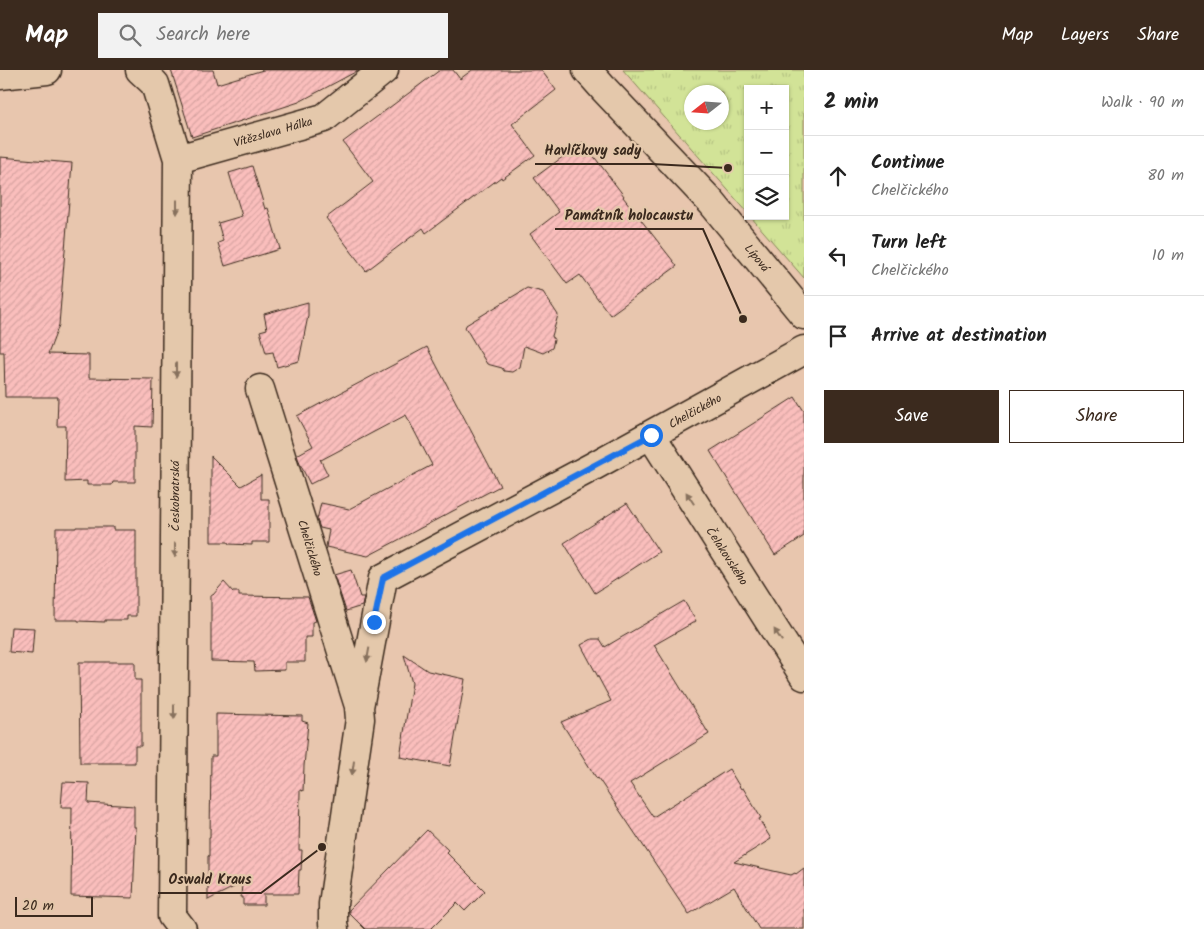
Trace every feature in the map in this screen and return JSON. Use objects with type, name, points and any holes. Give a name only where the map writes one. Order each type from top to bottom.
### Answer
[{"type":"street","points":[[0,75],[47,70]]},
{"type":"street","name":"Českobratrská","points":[[140,70],[155,84],[178,159],[172,916],[182,929]]},
{"type":"street","name":"Vítězslava Hálka","points":[[178,159],[324,118],[384,70]]},
{"type":"street","name":"Lípová","points":[[588,70],[712,204],[804,315]]},
{"type":"street","name":"Chelčického","points":[[359,707],[383,578],[651,435],[804,350]]},
{"type":"street","name":"Chelčického","points":[[260,389],[359,707],[360,720],[334,904],[334,929]]},
{"type":"street","name":"Čelakovského","points":[[651,435],[804,676]]},
{"type":"green space","points":[[623,70],[804,70],[804,278],[753,220],[789,220],[789,85],[744,85],[744,208]]},
{"type":"building","points":[[171,70],[213,70],[217,84],[263,70],[359,70],[299,102],[192,137]]},
{"type":"building","points":[[440,70],[453,70],[460,79],[472,70],[541,70],[556,90],[512,124],[535,155],[502,179],[501,177],[426,233],[423,228],[366,271],[326,218],[373,182],[343,142]]},
{"type":"building","points":[[583,142],[677,266],[610,315],[580,275],[567,284],[530,234],[559,212],[534,178]]},
{"type":"building","points":[[0,157],[72,163],[59,325],[48,354],[89,355],[89,378],[153,379],[152,427],[135,426],[135,482],[113,482],[112,485],[87,485],[87,481],[65,482],[66,426],[57,426],[58,397],[5,397],[4,352],[0,352]]},
{"type":"building","points":[[252,166],[265,209],[268,208],[280,249],[225,266],[218,243],[223,241],[218,223],[242,216],[229,173]]},
{"type":"building","points":[[527,288],[543,292],[558,315],[552,336],[554,340],[552,348],[543,353],[524,346],[520,367],[512,372],[504,371],[502,368],[487,364],[465,327]]},
{"type":"building","points":[[308,302],[308,316],[299,361],[277,367],[273,352],[266,353],[260,331],[267,329],[264,314]]},
{"type":"building","points":[[427,347],[500,486],[368,556],[326,547],[329,530],[320,528],[317,520],[321,503],[349,509],[432,465],[406,415],[320,459],[328,475],[310,484],[297,455],[313,446],[297,416]]},
{"type":"building","points":[[795,397],[804,411],[804,536],[775,555],[710,451]]},
{"type":"building","points":[[211,456],[241,486],[261,475],[261,499],[269,499],[269,542],[252,542],[252,545],[211,542]]},
{"type":"building","points":[[627,503],[659,552],[595,593],[564,543]]},
{"type":"building","points":[[113,527],[113,530],[136,530],[136,616],[127,616],[127,620],[105,620],[105,622],[55,620],[56,528]]},
{"type":"building","points":[[351,570],[360,597],[364,597],[362,606],[346,611],[334,575]]},
{"type":"building","points":[[224,582],[233,592],[239,592],[239,596],[308,597],[316,621],[312,622],[312,637],[305,637],[305,662],[285,662],[285,670],[255,671],[254,662],[211,661],[211,595]]},
{"type":"building","points":[[684,601],[696,621],[654,645],[709,734],[630,783],[653,817],[729,769],[761,818],[759,819],[771,839],[734,862],[791,875],[804,868],[804,929],[759,929],[734,887],[689,914],[597,779],[561,722],[611,701],[581,645],[592,639],[600,639],[605,647]]},
{"type":"building","points":[[11,627],[34,628],[32,654],[9,652]]},
{"type":"building","points":[[404,655],[428,671],[465,679],[450,766],[400,757],[412,683]]},
{"type":"building","points":[[79,662],[135,662],[135,680],[141,680],[141,746],[135,746],[135,763],[80,763]]},
{"type":"building","points":[[216,714],[302,716],[302,721],[308,723],[303,791],[300,790],[299,850],[302,850],[298,894],[264,894],[264,905],[243,905],[243,897],[241,897],[242,883],[208,900],[211,756],[216,756]]},
{"type":"building","points":[[63,782],[89,783],[88,803],[134,806],[134,827],[136,827],[133,898],[71,896],[72,807],[61,807]]},
{"type":"building","points":[[427,830],[485,891],[465,911],[457,903],[431,929],[365,929],[349,913],[349,910]]},
{"type":"place","name":"Havlíčkovy sady","points":[[728,168]]},
{"type":"place","name":"Památník holocaustu","points":[[743,319]]},
{"type":"place","name":"Oswald Kraus","points":[[322,847]]},
{"type":"route","points":[[374,622],[383,578],[651,435]]}]
